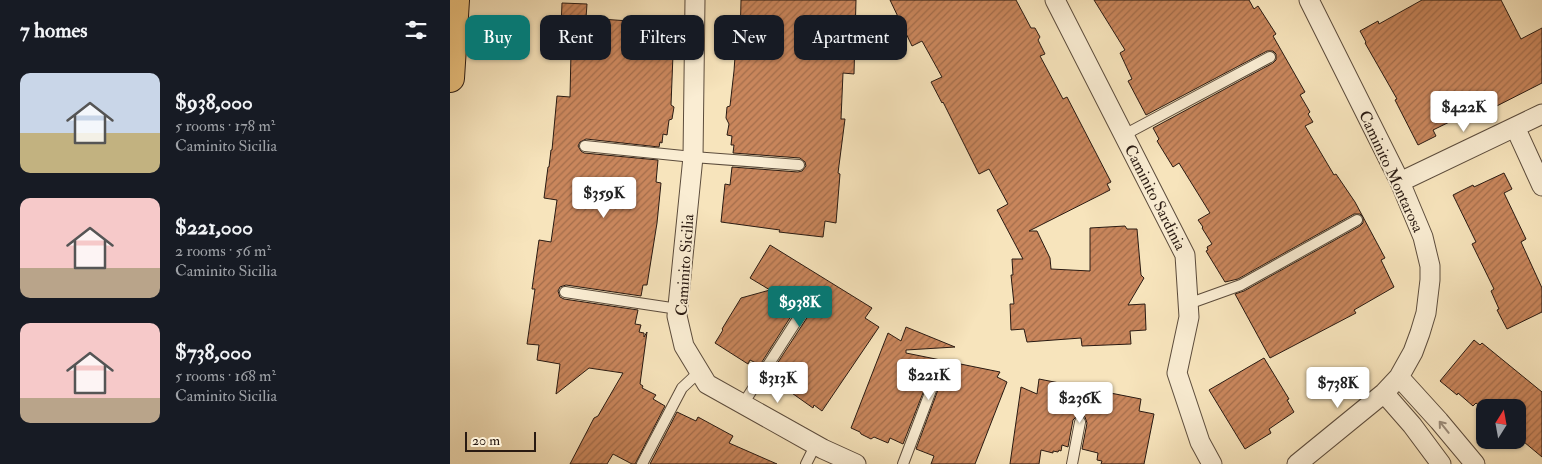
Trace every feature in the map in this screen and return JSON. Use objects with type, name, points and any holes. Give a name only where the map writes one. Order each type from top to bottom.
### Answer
[{"type":"main road","points":[[450,78],[455,0]]},
{"type":"street","name":"Caminito Sicilia","points":[[695,0],[693,157],[677,316],[684,346],[708,384],[856,464]]},
{"type":"street","name":"Caminito Sardinia","points":[[1055,0],[1185,255],[1189,317],[1177,373],[1200,442],[1212,464]]},
{"type":"street","name":"Caminito Montarosa","points":[[1314,2],[1400,182],[1423,237],[1430,266],[1426,313],[1412,352],[1399,377]]},
{"type":"street","points":[[1400,182],[1542,114]]},
{"type":"street","points":[[1515,127],[1542,186]]},
{"type":"street","points":[[1297,464],[1384,393],[1399,377],[1439,420],[1475,464]]},
{"type":"street","points":[[1384,393],[1412,425],[1441,464]]},
{"type":"lane","points":[[1124,135],[1270,56]]},
{"type":"lane","points":[[585,146],[800,165]]},
{"type":"lane","points":[[1188,304],[1241,285],[1357,220]]},
{"type":"lane","points":[[564,292],[678,309]]},
{"type":"lane","points":[[743,404],[806,306]]},
{"type":"lane","points":[[642,464],[682,388],[700,372]]},
{"type":"lane","points":[[903,464],[936,377]]},
{"type":"lane","points":[[1072,464],[1080,422]]},
{"type":"lane","points":[[806,464],[816,444]]},
{"type":"building","points":[[741,0],[856,0],[856,15],[794,15],[794,60],[854,60],[854,74],[843,73],[841,119],[845,119],[838,173],[840,174],[836,223],[825,221],[823,237],[721,222],[725,184],[730,185],[732,167],[798,172],[802,171],[806,166],[805,162],[800,158],[733,153],[734,145],[731,145],[732,136],[727,135],[729,124],[726,118],[727,107],[730,106],[735,60],[784,60],[784,15],[741,15]]},
{"type":"building","points":[[890,0],[1016,0],[1031,28],[1035,28],[1040,37],[1038,40],[1045,54],[1040,56],[1063,99],[1067,97],[1111,182],[1107,184],[1110,190],[1029,231],[1037,231],[1050,258],[1051,269],[1090,271],[1090,228],[1125,226],[1127,229],[1137,229],[1141,275],[1144,278],[1128,305],[1145,304],[1146,330],[1130,331],[1131,344],[1082,346],[1081,338],[1027,342],[1024,329],[1011,330],[1010,304],[1014,304],[1011,275],[1013,275],[1012,259],[1023,259],[997,210],[1008,204],[989,169],[979,174],[931,82],[942,77],[922,41],[912,46],[907,36],[907,15],[897,15]]},
{"type":"building","points":[[1094,0],[1249,0],[1254,9],[1258,6],[1276,34],[1273,36],[1305,92],[1300,95],[1310,112],[1308,114],[1313,122],[1305,126],[1334,175],[1336,174],[1355,202],[1385,258],[1381,260],[1394,287],[1354,310],[1356,313],[1270,358],[1235,294],[1244,291],[1360,226],[1363,223],[1363,217],[1360,214],[1354,214],[1238,279],[1225,282],[1206,251],[1208,250],[1207,247],[1212,244],[1198,220],[1210,213],[1179,163],[1173,167],[1157,141],[1159,139],[1153,128],[1273,63],[1276,60],[1276,54],[1273,51],[1267,51],[1146,115],[1128,81],[1132,79],[1120,53],[1125,50]]},
{"type":"building","points":[[1422,0],[1501,0],[1521,39],[1542,28],[1542,83],[1481,114],[1478,108],[1433,130],[1436,136],[1418,145],[1395,100],[1397,99],[1360,31],[1378,21],[1379,24]]},
{"type":"building","points":[[562,3],[587,4],[586,15],[562,15]]},
{"type":"building","points":[[611,20],[621,20],[621,60],[673,60],[671,105],[674,107],[672,119],[669,120],[667,135],[663,134],[662,143],[660,142],[659,147],[586,139],[580,142],[578,146],[584,153],[658,160],[656,182],[661,183],[647,285],[643,285],[641,296],[566,285],[560,287],[558,291],[560,297],[564,299],[638,310],[635,324],[641,325],[639,332],[644,333],[644,337],[647,332],[640,384],[643,386],[642,388],[656,395],[653,399],[665,406],[635,464],[613,454],[607,464],[570,464],[594,418],[598,416],[623,373],[589,368],[556,394],[560,364],[537,360],[539,345],[527,344],[535,289],[532,289],[539,240],[551,242],[557,200],[544,198],[552,150],[557,96],[570,97],[571,60],[611,60]]},
{"type":"building","points":[[1504,173],[1512,189],[1504,193],[1526,239],[1521,242],[1542,288],[1542,312],[1507,329],[1497,310],[1499,309],[1491,291],[1494,289],[1472,244],[1476,242],[1453,195]]},
{"type":"building","points":[[770,245],[872,308],[865,318],[879,327],[822,411],[814,405],[813,408],[789,391],[792,386],[771,373],[812,310],[812,303],[809,300],[800,302],[760,365],[750,360],[748,364],[715,343],[741,298],[770,290],[750,278]]},
{"type":"building","points":[[906,327],[955,347],[906,350],[906,353],[1000,372],[997,377],[1007,382],[975,464],[931,464],[934,456],[916,449],[942,379],[942,373],[938,370],[932,371],[930,375],[903,444],[890,438],[888,443],[874,437],[871,439],[851,428],[888,333],[901,341]]},
{"type":"building","points":[[1474,340],[1480,345],[1482,343],[1542,392],[1542,457],[1526,444],[1526,399],[1476,399],[1476,403],[1473,406],[1440,381]]},
{"type":"building","points":[[1264,358],[1289,399],[1287,400],[1294,412],[1269,429],[1271,433],[1245,449],[1209,390]]},
{"type":"building","points":[[1039,379],[1141,399],[1139,411],[1154,414],[1144,464],[1101,464],[1102,461],[1097,460],[1098,453],[1082,449],[1087,423],[1085,417],[1081,415],[1073,420],[1068,447],[1062,445],[1061,451],[1053,451],[1053,453],[1041,450],[1039,464],[1010,464],[1021,387],[1037,394]]},
{"type":"building","points":[[677,412],[696,421],[698,417],[733,436],[729,443],[777,464],[650,464]]}]
